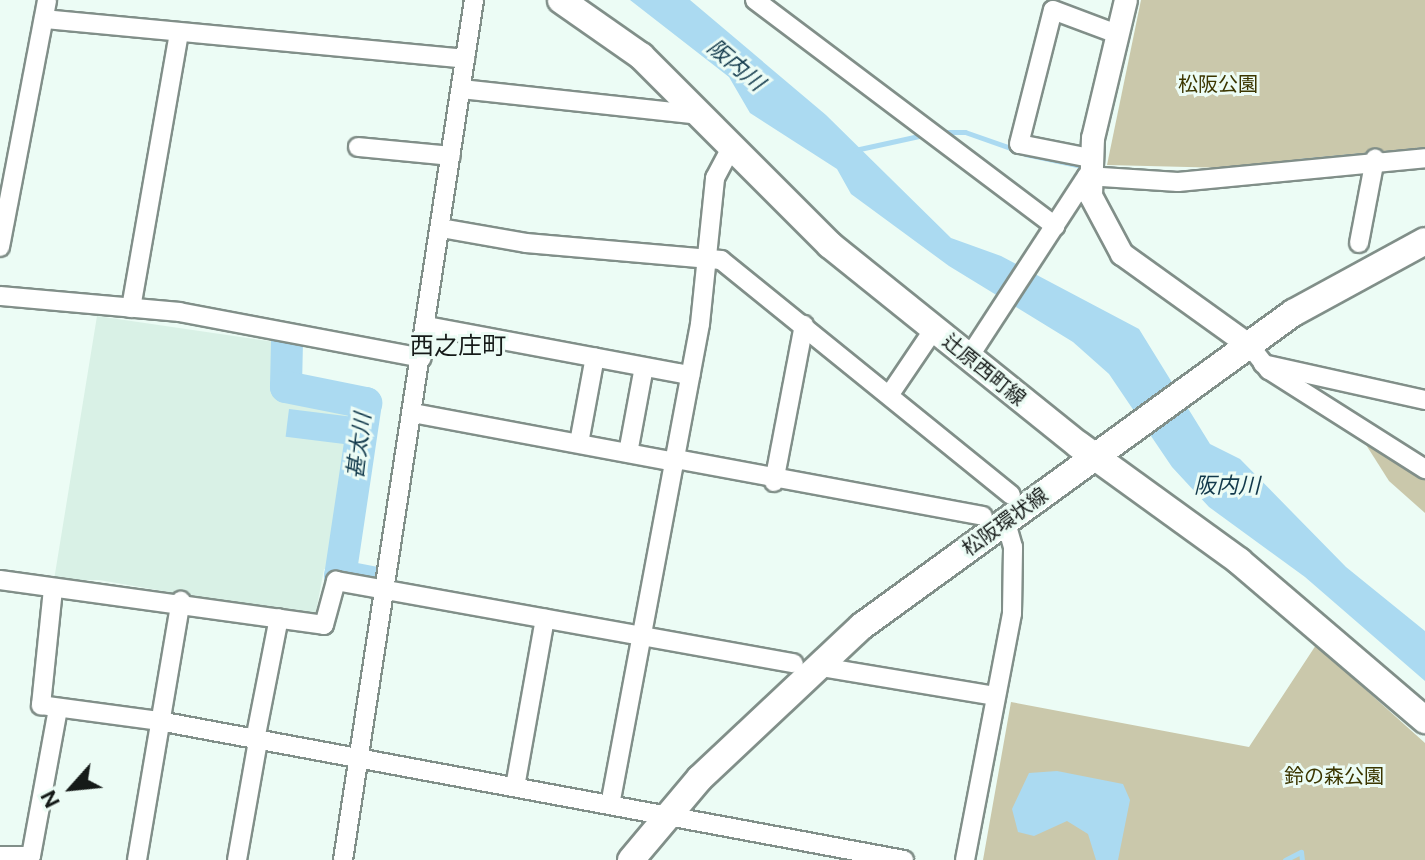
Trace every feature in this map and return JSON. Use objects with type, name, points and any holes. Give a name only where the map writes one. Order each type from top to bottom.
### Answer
[{"type":"main road","name":"辻原西町線","points":[[561,0],[641,56],[730,150],[830,245],[934,329],[973,352],[1105,449],[1425,720]]},
{"type":"main road","name":"松阪環状線","points":[[631,860],[805,664],[994,519],[1249,356],[1293,313],[1425,241]]},
{"type":"street","points":[[0,247],[47,0]]},
{"type":"street","points":[[343,860],[427,326],[474,0]]},
{"type":"street","points":[[755,0],[940,143],[1055,227]]},
{"type":"street","points":[[973,352],[1055,227],[1089,167],[1126,0]]},
{"type":"street","points":[[1117,34],[1053,10],[1019,144],[1089,167],[1178,182],[1375,159],[1425,158]]},
{"type":"street","points":[[44,19],[465,59]]},
{"type":"street","points":[[131,308],[179,34]]},
{"type":"street","points":[[461,89],[699,115]]},
{"type":"street","points":[[358,147],[451,156]]},
{"type":"street","points":[[610,805],[676,460],[715,178],[730,150]]},
{"type":"street","points":[[1359,243],[1375,159]]},
{"type":"street","points":[[1089,167],[1122,254],[1249,356],[1425,469]]},
{"type":"street","points":[[441,228],[526,243],[721,260],[1011,495]]},
{"type":"street","points":[[0,296],[131,308],[422,358]]},
{"type":"street","points":[[774,482],[804,325]]},
{"type":"street","points":[[427,326],[690,375]]},
{"type":"street","points":[[890,394],[934,329]]},
{"type":"street","points":[[1249,356],[1425,400]]},
{"type":"street","points":[[579,443],[595,357]]},
{"type":"street","points":[[628,453],[644,367]]},
{"type":"street","points":[[413,413],[676,460],[774,482],[994,519],[1014,558],[1012,613],[965,860]]},
{"type":"street","points":[[0,580],[53,589],[181,601],[324,625],[336,581],[995,696]]},
{"type":"street","points":[[53,589],[41,705],[159,721],[361,757],[904,860]]},
{"type":"street","points":[[137,860],[181,601]]},
{"type":"street","points":[[237,860],[279,618]]},
{"type":"street","points":[[515,787],[545,619]]},
{"type":"street","points":[[0,856],[31,856],[58,709]]},
{"type":"shaded area","points":[[97,316],[282,343],[280,391],[361,406],[338,573],[324,569],[315,617],[99,580],[54,580]]},
{"type":"green space","name":"松阪公園","points":[[1141,0],[1425,0],[1425,147],[1228,168],[1107,165]]},
{"type":"green space","points":[[1363,440],[1425,477],[1425,513],[1389,481]]},
{"type":"green space","name":"鈴の森公園","points":[[1316,645],[1425,743],[1425,860],[983,860],[1011,702],[1249,747]]},
{"type":"water","name":"阪内川","points":[[630,0],[690,0],[826,115],[951,238],[1001,256],[1139,329],[1210,444],[1240,459],[1346,567],[1425,631],[1425,681],[1305,577],[1209,507],[1172,467],[1109,374],[1073,342],[949,266],[851,194],[837,169],[750,113],[729,77]]},
{"type":"water","points":[[289,409],[352,417],[348,444],[286,437]]},
{"type":"water","points":[[1057,771],[1123,784],[1130,800],[1118,860],[1096,860],[1088,834],[1067,821],[1034,836],[1018,832],[1012,809],[1029,773]]},
{"type":"waterway","points":[[941,132],[965,132],[1016,150]]},
{"type":"waterway","points":[[855,150],[923,135]]},
{"type":"waterway","points":[[1299,161],[1416,150]]},
{"type":"waterway","points":[[1025,154],[1086,167]]},
{"type":"waterway","name":"甚太川","points":[[287,342],[286,387],[366,403],[340,576],[376,583]]},
{"type":"waterway","points":[[1285,860],[1301,852],[1302,860]]},
{"type":"district","name":"西之庄町","points":[[458,346]]}]
